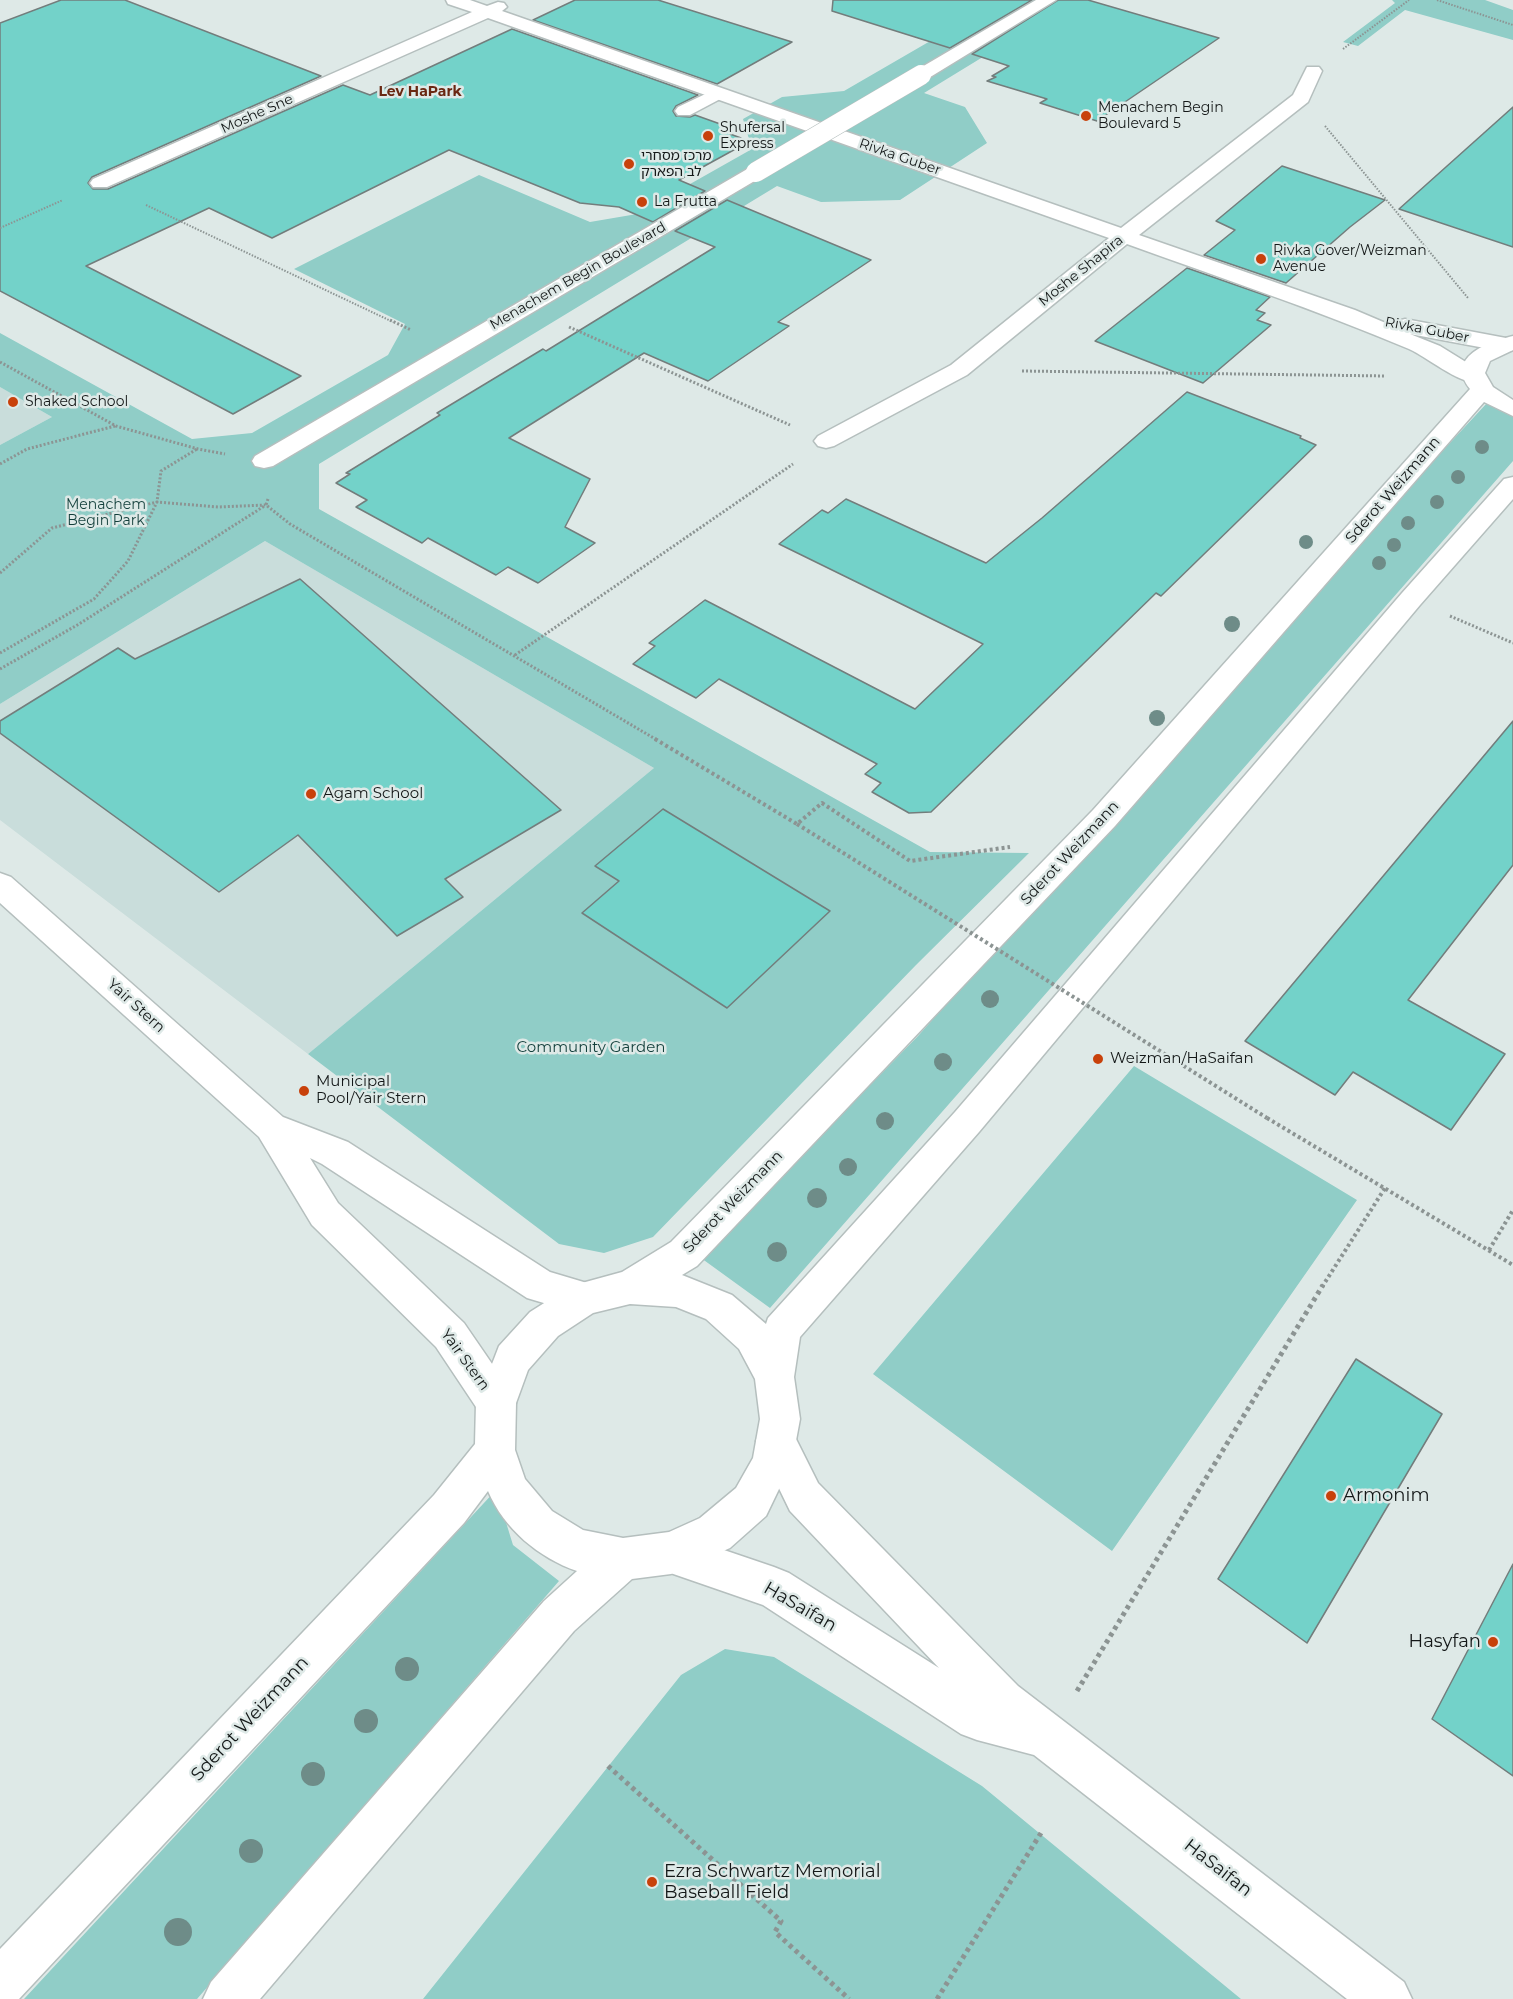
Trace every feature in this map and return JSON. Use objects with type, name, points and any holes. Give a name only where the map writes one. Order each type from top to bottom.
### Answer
[{"type":"street","name":"Rivka Guber","points":[[454,0],[1347,315],[1432,351],[1478,383],[1498,402],[1513,409]]},
{"type":"street","name":"Moshe Sne","points":[[100,183],[514,0]]},
{"type":"street","name":"Menachem Begin Boulevard","points":[[264,461],[1048,0]]},
{"type":"street","name":"Moshe Shapira","points":[[826,441],[959,370],[1124,236],[1301,98],[1313,71]]},
{"type":"street","name":"Rivka Guber","points":[[1347,315],[1510,344]]},
{"type":"street","name":"Sderot Weizmann","points":[[630,1287],[684,1254],[1104,818],[1478,383],[1474,364],[1482,354],[1510,344]]},
{"type":"street","points":[[774,1377],[753,1337],[719,1307],[677,1290],[630,1287],[584,1298],[544,1324],[513,1359],[496,1403],[495,1450],[509,1491],[537,1526],[576,1550],[623,1559],[671,1553],[715,1533],[751,1502],[772,1462],[780,1419],[774,1377],[782,1330],[967,1122],[1411,599],[1513,484]]},
{"type":"street","name":"Yair Stern","points":[[0,885],[271,1127],[325,1214],[450,1335],[496,1403]]},
{"type":"street","name":"Yair Stern","points":[[271,1127],[335,1153],[540,1286],[584,1298]]},
{"type":"street","name":"HaSaifan","points":[[776,1441],[804,1497],[1002,1702],[1387,1999]]},
{"type":"street","name":"Sderot Weizmann","points":[[0,1984],[449,1509],[495,1450]]},
{"type":"street","name":"HaSaifan","points":[[671,1553],[774,1588],[977,1718],[1049,1738]]},
{"type":"street","points":[[228,1999],[559,1616],[623,1559]]},
{"type":"lane","points":[[684,111],[718,93]]},
{"type":"path","points":[[1313,71],[1409,0]]},
{"type":"path","points":[[1437,0],[1513,25]]},
{"type":"path","points":[[1301,98],[1510,344]]},
{"type":"path","points":[[0,228],[100,183],[452,349]]},
{"type":"path","points":[[525,308],[826,441]]},
{"type":"path","points":[[0,362],[116,426],[198,448],[161,471],[157,502],[128,561],[94,599],[0,653]]},
{"type":"path","points":[[959,370],[1390,376]]},
{"type":"path","points":[[0,464],[27,448],[116,426]]},
{"type":"path","points":[[515,655],[826,441]]},
{"type":"path","points":[[0,669],[79,624],[266,505],[272,491],[264,461]]},
{"type":"path","points":[[0,573],[51,528],[157,502],[218,507],[266,505],[290,524],[515,655],[797,824],[1267,1118],[1513,1265]]},
{"type":"path","points":[[1411,599],[1513,643]]},
{"type":"path","points":[[797,824],[822,803],[910,861],[1009,848],[1016,841]]},
{"type":"path","points":[[1049,1738],[1367,1213],[1385,1188]]},
{"type":"path","points":[[1489,1250],[1513,1210]]},
{"type":"path","points":[[608,1766],[782,1920],[775,1932],[849,1999]]},
{"type":"path","points":[[937,1999],[1041,1833]]},
{"type":"shaded area","name":"Shaked School","points":[[0,387],[52,417],[0,445]]},
{"type":"shaded area","name":"Agam School","points":[[265,541],[654,768],[308,1054],[0,820],[0,704]]},
{"type":"green space","points":[[1001,0],[1076,0],[924,93],[965,107],[987,143],[900,200],[821,202],[777,186],[319,464],[319,509],[930,852],[1029,853],[916,965],[653,1237],[604,1253],[559,1244],[308,1054],[654,768],[265,541],[0,704],[0,445],[52,417],[0,387],[0,333],[192,439],[252,433],[388,355],[405,324],[294,269],[479,175],[590,222],[637,214],[752,149],[743,119],[782,97],[844,91]]},
{"type":"green space","points":[[1392,0],[1485,0],[1513,10],[1513,40],[1405,10],[1358,46],[1343,42],[1395,3]]},
{"type":"green space","points":[[1487,403],[1513,416],[1513,461],[770,1308],[701,1258],[918,1036],[1332,570]]},
{"type":"green space","points":[[1134,1066],[1357,1200],[1112,1551],[873,1374]]},
{"type":"green space","points":[[496,1490],[513,1545],[559,1581],[197,1999],[24,1999]]},
{"type":"green space","points":[[725,1649],[774,1657],[982,1786],[1241,1999],[423,1999],[681,1675]]},
{"type":"building","points":[[61,0],[125,0],[321,76],[92,177],[88,183],[93,189],[108,189],[343,85],[370,95],[512,29],[698,95],[676,106],[673,111],[676,116],[695,115],[737,130],[730,134],[741,138],[731,143],[741,146],[679,180],[705,191],[653,222],[619,207],[580,203],[449,150],[272,238],[209,208],[86,266],[301,376],[233,414],[0,291],[0,23]]},
{"type":"building","points":[[575,0],[658,0],[792,42],[717,84],[533,20]]},
{"type":"building","points":[[833,0],[1032,0],[950,48],[832,11]]},
{"type":"building","points":[[1058,0],[1088,0],[1219,38],[1097,121],[1040,103],[1047,99],[987,81],[1009,66],[972,54]]},
{"type":"building","points":[[1513,107],[1513,247],[1399,209]]},
{"type":"building","points":[[1282,166],[1385,200],[1286,283],[1204,255],[1235,230],[1216,221]]},
{"type":"building","points":[[727,200],[871,260],[778,322],[789,326],[708,381],[644,353],[509,438],[590,479],[565,527],[595,543],[538,583],[508,567],[496,575],[428,538],[422,543],[356,507],[367,500],[336,483],[350,474],[346,473],[440,415],[437,413],[543,349],[546,351],[715,247],[675,231]]},
{"type":"building","points":[[1187,268],[1270,297],[1256,310],[1265,313],[1257,320],[1271,325],[1203,383],[1095,341]]},
{"type":"building","points":[[1187,392],[1301,436],[1300,438],[1316,445],[1161,596],[1156,593],[931,812],[909,813],[872,792],[881,783],[865,774],[877,764],[719,679],[696,698],[633,664],[655,646],[649,643],[705,600],[915,709],[983,644],[779,544],[822,510],[828,513],[846,499],[986,563],[1042,518]]},
{"type":"building","points":[[300,579],[561,810],[445,879],[463,897],[397,936],[298,835],[219,892],[0,733],[0,721],[118,648],[135,659]]},
{"type":"building","points":[[1513,721],[1513,865],[1408,1000],[1505,1054],[1451,1130],[1353,1072],[1335,1095],[1245,1041]]},
{"type":"building","points":[[663,809],[830,911],[727,1008],[582,913],[619,881],[595,866]]},
{"type":"building","name":"Armonim","points":[[1356,1359],[1442,1414],[1307,1643],[1218,1579]]},
{"type":"building","name":"Hasyfan","points":[[1513,1564],[1513,1776],[1432,1719]]},
{"type":"place","name":"Menachem Begin Boulevard 5","points":[[1086,116]]},
{"type":"place","name":"Shufersal Express","points":[[708,136]]},
{"type":"place","name":"מרכז מסחרי לב הפארק","points":[[629,164]]},
{"type":"place","name":"La Frutta","points":[[642,202]]},
{"type":"place","name":"Rivka Gover/Weizman Avenue","points":[[1261,259]]},
{"type":"place","name":"Shaked School","points":[[13,402]]},
{"type":"place","name":"Agam School","points":[[311,794]]},
{"type":"place","name":"Weizman/HaSaifan","points":[[1098,1059]]},
{"type":"place","name":"Municipal Pool/Yair Stern","points":[[304,1091]]},
{"type":"place","name":"Armonim","points":[[1331,1496]]},
{"type":"place","name":"Hasyfan","points":[[1493,1642]]},
{"type":"place","name":"Ezra Schwartz Memorial Baseball Field","points":[[652,1882]]},
{"type":"district","name":"Lev HaPark","points":[[420,92]]},
{"type":"park label","name":"Menachem Begin Park","points":[[106,514]]},
{"type":"park label","name":"Community Garden","points":[[591,1048]]}]
